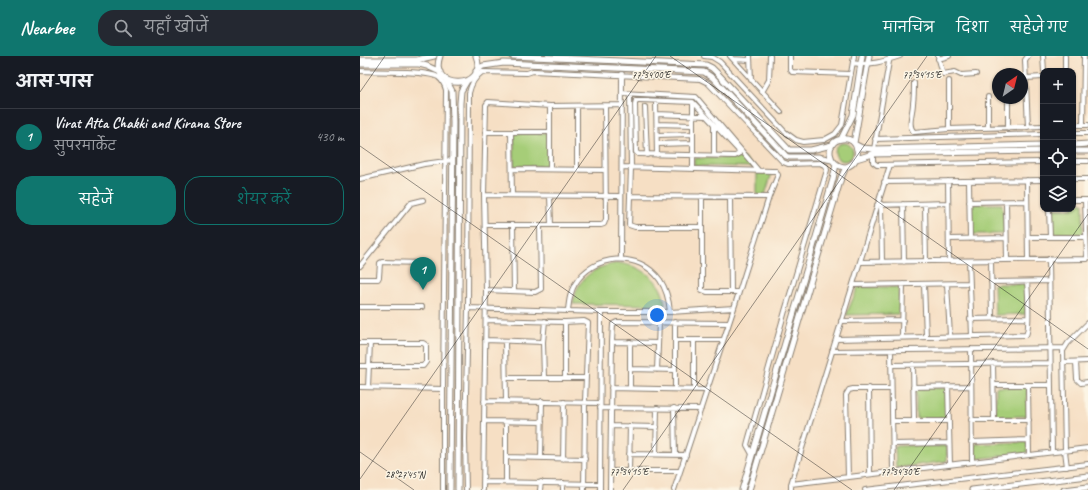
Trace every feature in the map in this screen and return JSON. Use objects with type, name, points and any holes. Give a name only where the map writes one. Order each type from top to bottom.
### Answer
[{"type":"street","points":[[360,60],[417,60],[434,56]]},
{"type":"street","points":[[440,56],[438,66],[440,72],[452,91],[453,160],[450,490]]},
{"type":"street","points":[[446,80],[453,83],[460,83],[473,77],[478,65],[476,56]]},
{"type":"street","points":[[512,56],[706,65],[717,73],[790,150],[802,151],[819,149],[832,145],[841,139],[850,140],[862,148],[873,152],[1040,152]]},
{"type":"street","points":[[704,56],[712,57],[720,62],[785,132],[796,140],[804,142],[828,138],[839,130],[842,125],[854,56]]},
{"type":"street","points":[[762,92],[769,80],[770,56]]},
{"type":"street","points":[[790,56],[790,69],[792,72],[850,74]]},
{"type":"street","points":[[841,139],[853,114],[862,56]]},
{"type":"street","points":[[749,490],[839,185],[846,167],[853,163],[858,153],[855,144],[869,56]]},
{"type":"street","points":[[853,63],[868,64],[900,56]]},
{"type":"street","points":[[949,56],[938,58],[942,73],[945,75],[955,72],[961,75],[976,74]]},
{"type":"street","points":[[1025,68],[1025,60],[1028,56]]},
{"type":"street","points":[[1043,56],[1044,68]]},
{"type":"street","points":[[1065,56],[1065,68]]},
{"type":"street","points":[[1084,56],[1086,125]]},
{"type":"street","points":[[732,57],[750,58],[751,80]]},
{"type":"street","points":[[732,57],[781,112]]},
{"type":"street","points":[[890,58],[873,152],[874,164],[1040,162]]},
{"type":"street","points":[[476,71],[483,66],[504,63],[704,72],[713,78],[783,153],[789,157],[825,158],[840,166],[846,167]]},
{"type":"street","points":[[360,64],[419,64],[440,72]]},
{"type":"street","points":[[360,71],[414,73],[434,76],[439,78],[446,90],[444,161],[443,490]]},
{"type":"street","points":[[466,490],[465,439],[468,308],[469,93],[474,80],[482,72],[527,73],[534,71],[622,74],[704,80],[783,162],[788,164],[822,164],[826,166],[827,170],[748,441],[747,445],[752,454]]},
{"type":"street","points":[[621,258],[622,74]]},
{"type":"street","points":[[1028,78],[1040,77]]},
{"type":"street","points":[[458,490],[459,149],[461,91],[467,81]]},
{"type":"street","points":[[949,81],[949,129]]},
{"type":"street","points":[[914,83],[913,106],[910,122],[912,131],[914,132],[949,129],[1040,126]]},
{"type":"street","points":[[622,93],[696,97],[758,170]]},
{"type":"street","points":[[630,94],[631,168],[629,224],[631,226],[702,227]]},
{"type":"street","points":[[988,97],[988,128]]},
{"type":"street","points":[[636,100],[692,102],[739,153],[737,156],[640,155],[636,152],[636,100]]},
{"type":"street","points":[[656,101],[657,155]]},
{"type":"street","points":[[483,490],[486,320],[486,225],[484,195],[486,106],[488,102],[550,106],[621,105]]},
{"type":"street","points":[[692,102],[694,134],[693,169]]},
{"type":"street","points":[[1008,104],[1008,128]]},
{"type":"street","points":[[1027,104],[1028,127]]},
{"type":"street","points":[[550,106],[550,169]]},
{"type":"street","points":[[577,106],[577,170]]},
{"type":"street","points":[[486,225],[601,226],[604,224],[606,219],[606,196],[604,106]]},
{"type":"street","points":[[645,107],[646,155]]},
{"type":"street","points":[[657,114],[706,116]]},
{"type":"street","points":[[657,124],[693,125]]},
{"type":"street","points":[[714,125],[714,155]]},
{"type":"street","points":[[485,132],[550,132]]},
{"type":"street","points":[[512,132],[512,195]]},
{"type":"street","points":[[1076,133],[1088,132]]},
{"type":"street","points":[[657,134],[694,134]]},
{"type":"street","points":[[875,139],[1040,134]]},
{"type":"street","points":[[802,151],[804,142]]},
{"type":"street","points":[[657,144],[694,144]]},
{"type":"street","points":[[1076,145],[1088,144]]},
{"type":"street","points":[[742,490],[831,187],[834,162],[830,152],[832,145]]},
{"type":"street","points":[[856,159],[873,152],[1040,145]]},
{"type":"street","points":[[459,149],[469,160]]},
{"type":"street","points":[[1076,151],[1088,151]]},
{"type":"street","points":[[806,157],[806,163]]},
{"type":"street","points":[[360,179],[424,164],[453,160]]},
{"type":"street","points":[[1076,161],[1088,160]]},
{"type":"street","points":[[791,490],[791,484],[852,285],[879,205],[884,182],[890,165]]},
{"type":"street","points":[[622,168],[772,170],[776,171],[778,175],[769,197],[674,490]]},
{"type":"street","points":[[512,169],[605,170]]},
{"type":"street","points":[[1076,179],[1088,179]]},
{"type":"street","points":[[1026,180],[1028,260]]},
{"type":"street","points":[[884,182],[1040,180]]},
{"type":"street","points":[[948,181],[949,261]]},
{"type":"street","points":[[969,181],[970,239]]},
{"type":"street","points":[[484,195],[621,196]]},
{"type":"street","points":[[550,196],[551,226]]},
{"type":"street","points":[[630,196],[769,197]]},
{"type":"street","points":[[702,196],[702,290],[707,292],[739,292]]},
{"type":"street","points":[[730,197],[731,292]]},
{"type":"street","points":[[360,266],[411,203],[423,200]]},
{"type":"street","points":[[860,262],[1087,259],[1087,200],[1076,200]]},
{"type":"street","points":[[969,202],[1027,202]]},
{"type":"street","points":[[1006,202],[1007,260]]},
{"type":"street","points":[[879,205],[948,203]]},
{"type":"street","points":[[903,204],[904,262]]},
{"type":"street","points":[[925,204],[926,261]]},
{"type":"street","points":[[879,205],[882,262]]},
{"type":"street","points":[[1049,212],[1050,237]]},
{"type":"street","points":[[513,225],[514,291]]},
{"type":"street","points":[[486,290],[535,292],[541,289],[540,225]]},
{"type":"street","points":[[1028,237],[1086,236]]},
{"type":"street","points":[[949,239],[1006,238]]},
{"type":"street","points":[[568,310],[569,297],[574,285],[582,274],[593,266],[606,260],[621,258],[642,264],[659,279],[666,289],[670,312]]},
{"type":"street","points":[[1049,259],[1052,452]]},
{"type":"street","points":[[969,260],[970,318],[972,336]]},
{"type":"street","points":[[991,260],[992,318]]},
{"type":"street","points":[[360,279],[378,279],[379,266],[382,262],[423,263]]},
{"type":"street","points":[[992,282],[1049,281]]},
{"type":"street","points":[[836,339],[1027,334],[1027,282]]},
{"type":"street","points":[[852,285],[969,283]]},
{"type":"street","points":[[902,284],[902,337]]},
{"type":"street","points":[[924,284],[926,336]]},
{"type":"street","points":[[947,284],[950,336]]},
{"type":"street","points":[[360,306],[422,307]]},
{"type":"street","points":[[468,308],[601,312],[670,312],[734,308]]},
{"type":"street","points":[[600,490],[601,312]]},
{"type":"street","points":[[970,318],[1028,318]]},
{"type":"street","points":[[486,320],[584,321],[588,323],[584,490]]},
{"type":"street","points":[[841,321],[903,320]]},
{"type":"street","points":[[544,321],[544,378]]},
{"type":"street","points":[[565,322],[565,378]]},
{"type":"street","points":[[657,370],[659,322]]},
{"type":"street","points":[[675,322],[675,389]]},
{"type":"street","points":[[610,490],[612,342],[614,323],[729,323]]},
{"type":"street","points":[[1067,467],[1065,450],[1064,348],[1088,323]]},
{"type":"street","points":[[485,340],[543,342]]},
{"type":"street","points":[[675,340],[723,340]]},
{"type":"street","points":[[694,340],[694,390]]},
{"type":"street","points":[[506,341],[506,401]]},
{"type":"street","points":[[612,342],[657,343]]},
{"type":"street","points":[[630,342],[630,388]]},
{"type":"street","points":[[360,343],[425,344],[426,362],[425,365],[421,366],[360,366]]},
{"type":"street","points":[[368,387],[370,343]]},
{"type":"street","points":[[832,351],[1064,348]]},
{"type":"street","points":[[971,349],[970,386],[972,462]]},
{"type":"street","points":[[891,351],[893,472]]},
{"type":"street","points":[[1063,362],[1088,362]]},
{"type":"street","points":[[1076,362],[1077,379],[1081,383],[1088,382]]},
{"type":"street","points":[[993,363],[994,420]]},
{"type":"street","points":[[891,364],[1050,363]]},
{"type":"street","points":[[913,364],[914,421]]},
{"type":"street","points":[[630,369],[675,370]]},
{"type":"street","points":[[507,378],[586,378]]},
{"type":"street","points":[[994,385],[1050,384]]},
{"type":"street","points":[[1028,385],[1029,455]]},
{"type":"street","points":[[948,386],[950,465]]},
{"type":"street","points":[[913,387],[970,386]]},
{"type":"street","points":[[360,387],[404,389],[443,388]]},
{"type":"street","points":[[611,388],[707,390]]},
{"type":"street","points":[[848,477],[846,395],[850,390],[869,388],[891,389]]},
{"type":"street","points":[[869,388],[870,474]]},
{"type":"street","points":[[484,401],[600,403]]},
{"type":"street","points":[[541,458],[542,401]]},
{"type":"street","points":[[563,458],[564,402]]},
{"type":"street","points":[[600,408],[701,409]]},
{"type":"street","points":[[656,454],[657,408]]},
{"type":"street","points":[[674,408],[675,455]]},
{"type":"street","points":[[971,420],[1029,420]]},
{"type":"street","points":[[484,421],[542,422]]},
{"type":"street","points":[[892,421],[949,421]]},
{"type":"street","points":[[506,422],[506,482]]},
{"type":"street","points":[[611,426],[656,427]]},
{"type":"street","points":[[629,471],[630,426]]},
{"type":"street","points":[[971,442],[1029,440]]},
{"type":"street","points":[[893,444],[949,443]]},
{"type":"street","points":[[791,484],[1088,448]]},
{"type":"street","points":[[629,454],[686,455]]},
{"type":"street","points":[[506,457],[584,459]]},
{"type":"street","points":[[866,490],[1088,464]]},
{"type":"street","points":[[611,471],[680,471]]},
{"type":"street","points":[[972,490],[1088,476]]},
{"type":"street","points":[[484,482],[599,484]]},
{"type":"street","points":[[540,490],[541,482]]},
{"type":"street","points":[[563,483],[563,490]]},
{"type":"street","points":[[1064,490],[1088,487]]},
{"type":"green space","points":[[514,133],[548,133],[548,166],[514,166]]},
{"type":"green space","points":[[840,143],[848,143],[853,148],[851,159],[848,161],[840,161],[835,156],[835,148]]},
{"type":"green space","points":[[694,158],[745,158],[753,167],[694,166]]},
{"type":"green space","points":[[757,173],[772,173],[765,195],[757,195]]},
{"type":"green space","points":[[1076,203],[1083,203],[1083,234],[1053,233],[1052,212],[1076,212]]},
{"type":"green space","points":[[971,204],[1002,204],[1005,234],[972,234]]},
{"type":"green space","points":[[619,263],[636,267],[650,276],[660,288],[665,305],[573,304],[578,287],[588,275],[602,267]]},
{"type":"green space","points":[[994,284],[1026,284],[1026,314],[995,315]]},
{"type":"green space","points":[[858,287],[899,287],[899,314],[846,315]]},
{"type":"green space","points":[[996,387],[1027,387],[1027,416],[996,417]]},
{"type":"green space","points":[[916,388],[947,388],[947,418],[916,418]]},
{"type":"green space","points":[[1027,442],[1027,453],[975,459],[975,444]]},
{"type":"green space","points":[[947,445],[947,461],[896,468],[895,446]]},
{"type":"place","name":"Virat Atta Chakki and Kirana Store","points":[[423,290]]}]
